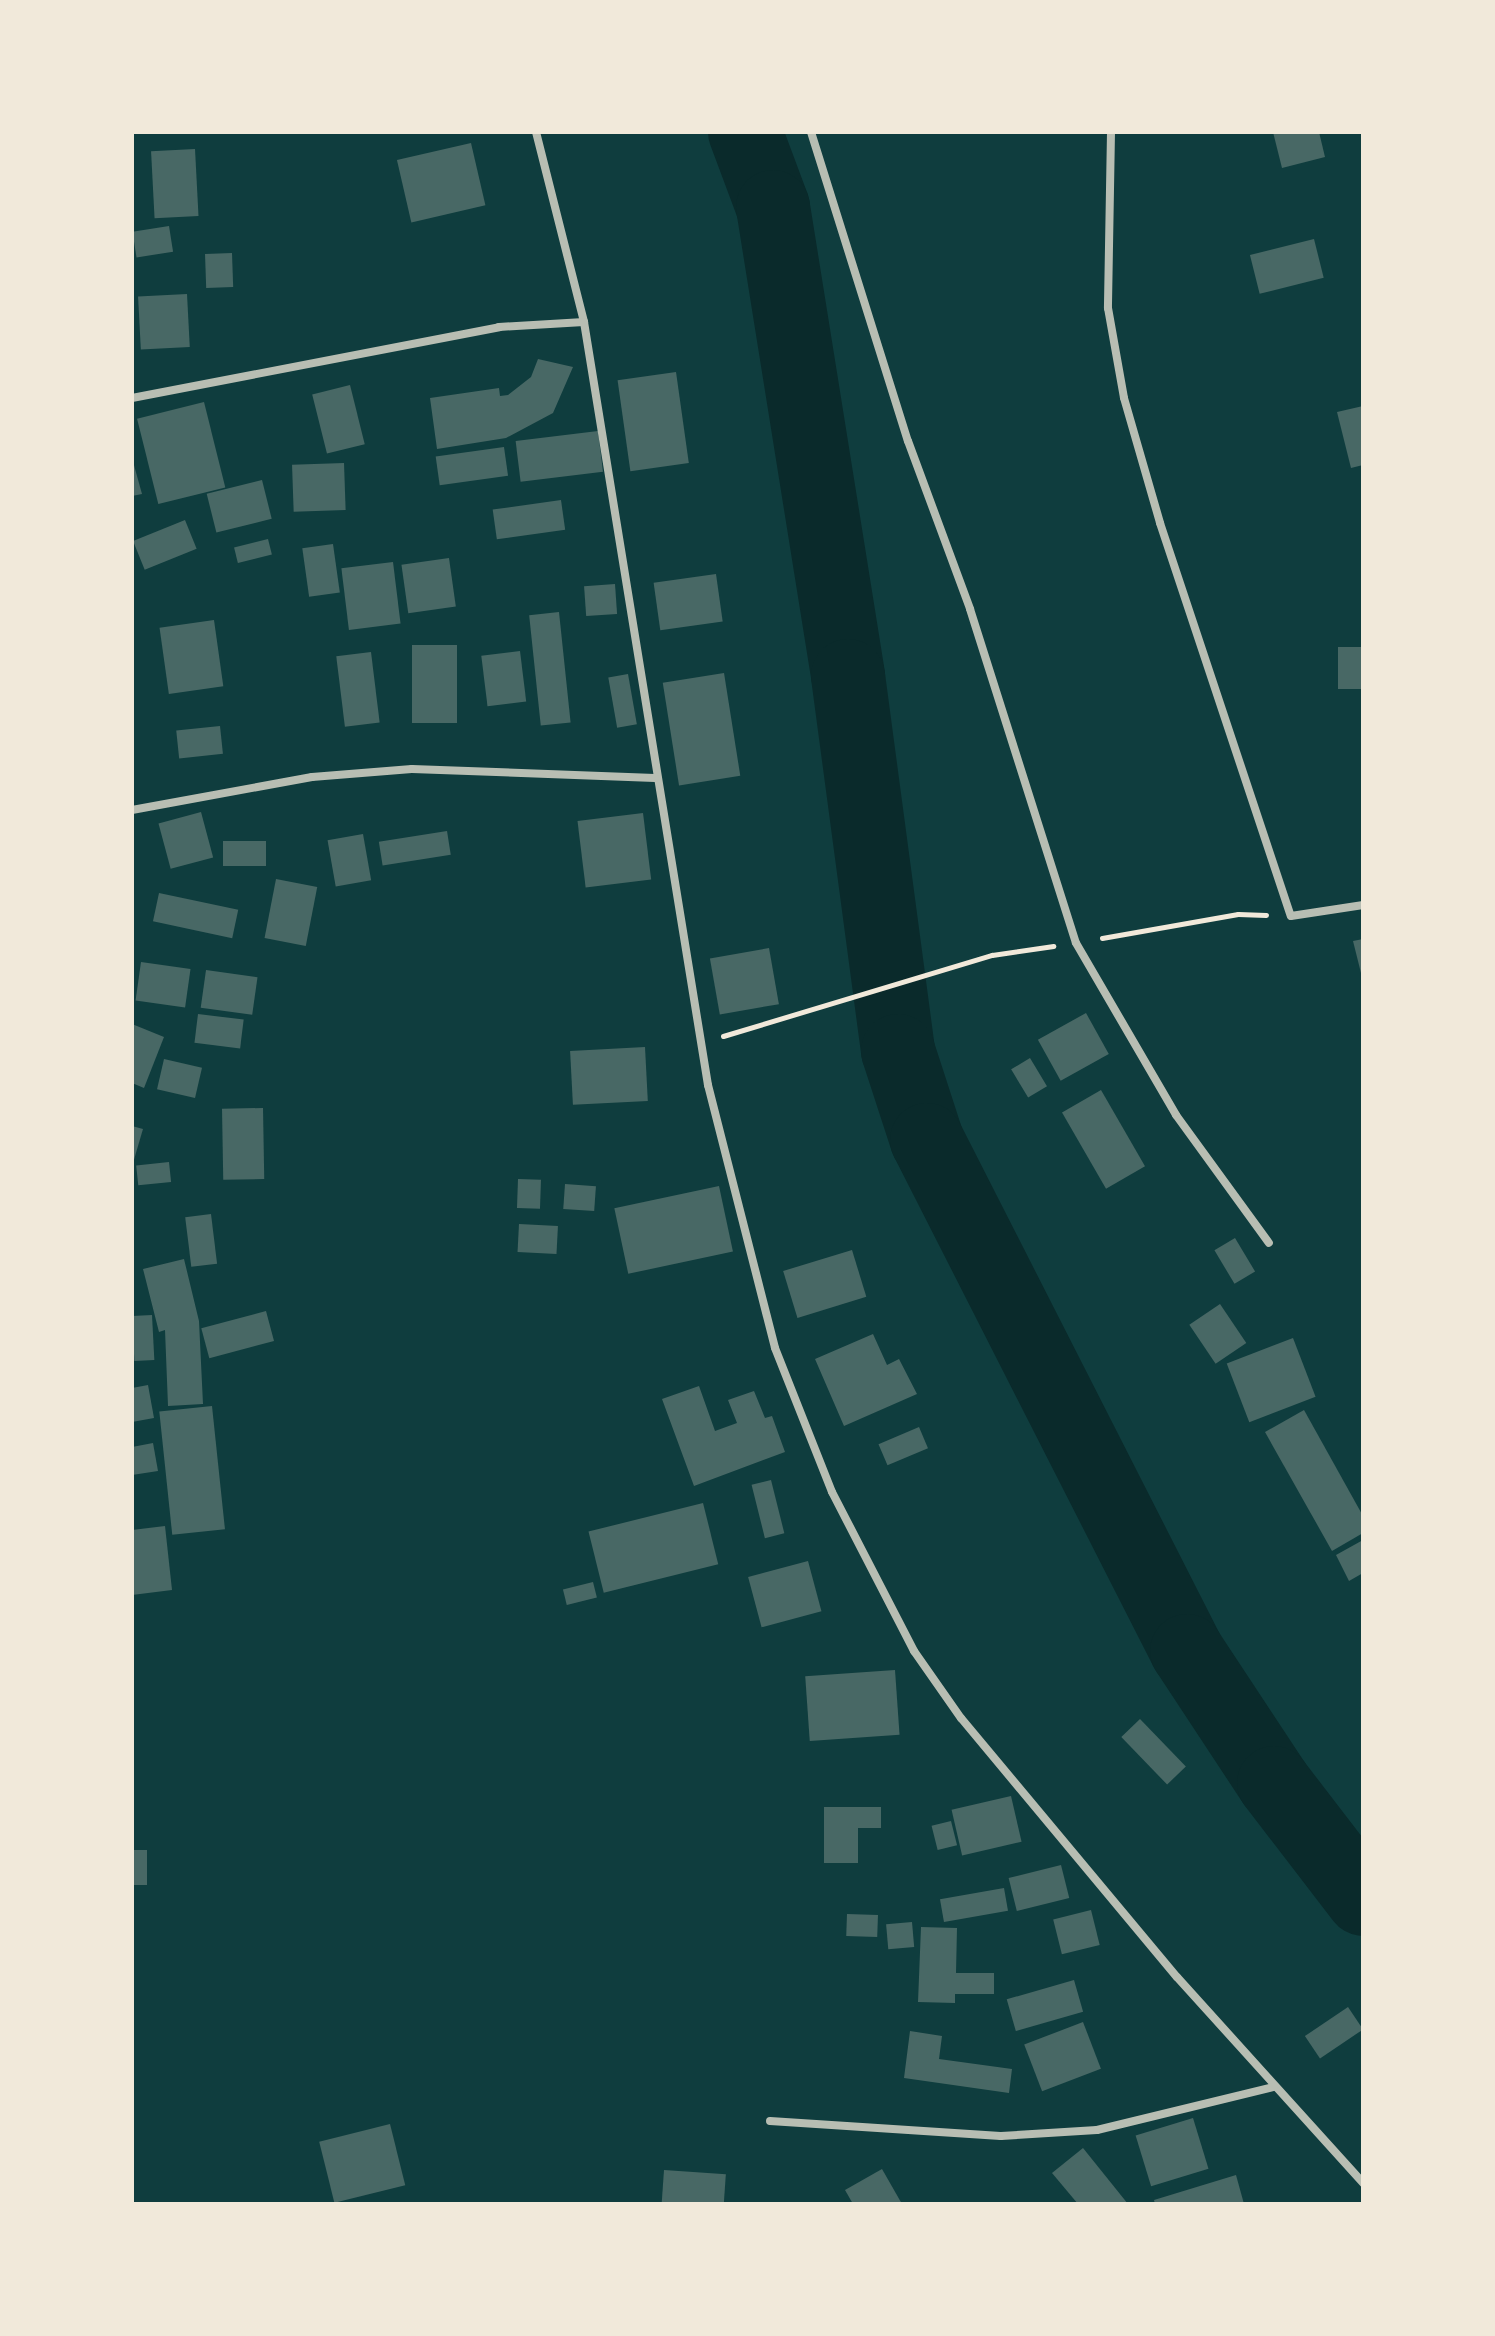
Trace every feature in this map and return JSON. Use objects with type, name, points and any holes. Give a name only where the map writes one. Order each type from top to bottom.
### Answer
[{"type":"street","points":[[536,132],[584,322],[655,778],[701,1042],[751,1267],[775,1348],[873,1579],[914,1651],[961,1718],[1274,2087],[1363,2183]]},
{"type":"street","points":[[811,132],[908,441],[970,609],[1076,943],[1176,1115],[1269,1243]]},
{"type":"street","points":[[1111,132],[1108,308],[1124,398],[1160,523],[1291,916],[1363,905]]},
{"type":"street","points":[[132,398],[499,327],[584,322]]},
{"type":"street","points":[[132,810],[312,777],[412,769],[655,778]]},
{"type":"street","points":[[770,2121],[1001,2136],[1084,2131],[1274,2087]]},
{"type":"path","points":[[701,1042],[992,955],[1238,914]]},
{"type":"building","points":[[1273,132],[1319,132],[1325,157],[1282,168]]},
{"type":"building","points":[[471,143],[485,205],[411,222],[397,160]]},
{"type":"building","points":[[195,149],[199,216],[155,218],[151,151]]},
{"type":"building","points":[[169,226],[173,252],[137,257],[132,232]]},
{"type":"building","points":[[1314,239],[1324,278],[1260,294],[1250,255]]},
{"type":"building","points":[[232,253],[233,287],[206,288],[205,254]]},
{"type":"building","points":[[187,294],[190,347],[141,349],[138,297]]},
{"type":"building","points":[[538,359],[573,367],[553,413],[506,438],[437,449],[430,398],[499,388],[500,396],[508,395],[531,377]]},
{"type":"building","points":[[676,372],[689,463],[630,471],[618,380]]},
{"type":"building","points":[[350,385],[365,444],[327,454],[312,394]]},
{"type":"building","points":[[204,402],[225,487],[158,504],[137,419]]},
{"type":"building","points":[[1363,406],[1363,465],[1351,468],[1337,412]]},
{"type":"building","points":[[598,431],[603,472],[521,482],[516,441]]},
{"type":"building","points":[[504,447],[508,476],[440,485],[436,457]]},
{"type":"building","points":[[132,458],[142,494],[132,496]]},
{"type":"building","points":[[344,463],[346,510],[294,512],[292,465]]},
{"type":"building","points":[[262,480],[272,519],[216,533],[207,494]]},
{"type":"building","points":[[561,500],[565,530],[497,539],[493,510]]},
{"type":"building","points":[[185,520],[197,549],[145,570],[133,541]]},
{"type":"building","points":[[268,539],[272,555],[238,563],[234,547]]},
{"type":"building","points":[[333,544],[340,593],[309,597],[302,548]]},
{"type":"building","points":[[449,558],[456,607],[408,613],[401,565]]},
{"type":"building","points":[[393,562],[401,624],[349,630],[341,568]]},
{"type":"building","points":[[716,574],[723,622],[660,630],[654,583]]},
{"type":"building","points":[[615,584],[617,614],[586,616],[584,586]]},
{"type":"building","points":[[559,612],[571,722],[541,726],[529,615]]},
{"type":"building","points":[[214,620],[223,686],[169,694],[160,628]]},
{"type":"building","points":[[412,645],[457,645],[457,723],[412,723]]},
{"type":"building","points":[[1338,647],[1363,647],[1363,689],[1338,689]]},
{"type":"building","points":[[520,651],[526,702],[488,706],[481,656]]},
{"type":"building","points":[[371,652],[380,722],[345,727],[336,656]]},
{"type":"building","points":[[724,673],[740,776],[679,785],[663,683]]},
{"type":"building","points":[[628,674],[637,724],[617,728],[608,677]]},
{"type":"building","points":[[220,726],[223,754],[179,758],[176,731]]},
{"type":"building","points":[[201,812],[213,857],[171,869],[158,823]]},
{"type":"building","points":[[643,813],[651,880],[586,888],[577,821]]},
{"type":"building","points":[[447,831],[451,855],[383,865],[379,842]]},
{"type":"building","points":[[363,834],[371,880],[336,887],[328,840]]},
{"type":"building","points":[[223,841],[266,841],[266,866],[223,866]]},
{"type":"building","points":[[276,879],[317,887],[306,946],[265,938]]},
{"type":"building","points":[[159,893],[238,910],[232,938],[153,921]]},
{"type":"building","points":[[1363,939],[1363,977],[1362,977],[1353,941]]},
{"type":"building","points":[[769,948],[779,1004],[720,1015],[710,958]]},
{"type":"building","points":[[141,962],[191,969],[185,1008],[136,1001]]},
{"type":"building","points":[[206,970],[257,977],[252,1015],[201,1008]]},
{"type":"building","points":[[1086,1013],[1109,1054],[1061,1081],[1038,1040]]},
{"type":"building","points":[[198,1014],[244,1020],[240,1048],[194,1043]]},
{"type":"building","points":[[132,1024],[164,1037],[144,1088],[132,1083]]},
{"type":"building","points":[[645,1047],[648,1101],[573,1105],[570,1051]]},
{"type":"building","points":[[1030,1058],[1047,1086],[1028,1098],[1011,1069]]},
{"type":"building","points":[[164,1059],[202,1068],[195,1098],[157,1089]]},
{"type":"building","points":[[1101,1090],[1145,1166],[1106,1189],[1062,1112]]},
{"type":"building","points":[[263,1108],[264,1179],[223,1180],[222,1109]]},
{"type":"building","points":[[132,1126],[143,1129],[133,1163],[132,1163]]},
{"type":"building","points":[[169,1162],[171,1182],[138,1185],[136,1165]]},
{"type":"building","points":[[518,1179],[541,1180],[540,1209],[517,1208]]},
{"type":"building","points":[[565,1184],[596,1186],[594,1211],[563,1209]]},
{"type":"building","points":[[719,1186],[733,1252],[628,1274],[614,1208]]},
{"type":"building","points":[[211,1214],[217,1264],[191,1267],[185,1217]]},
{"type":"building","points":[[519,1224],[558,1226],[556,1254],[518,1252]]},
{"type":"building","points":[[1235,1238],[1255,1271],[1235,1284],[1214,1250]]},
{"type":"building","points":[[852,1250],[866,1297],[797,1318],[783,1271]]},
{"type":"building","points":[[184,1259],[199,1321],[203,1404],[168,1406],[165,1330],[159,1332],[143,1269]]},
{"type":"building","points":[[1220,1304],[1246,1343],[1216,1364],[1189,1325]]},
{"type":"building","points":[[266,1311],[274,1341],[209,1358],[201,1328]]},
{"type":"building","points":[[152,1315],[154,1360],[134,1361],[132,1316]]},
{"type":"building","points":[[873,1334],[887,1365],[899,1359],[917,1394],[844,1426],[815,1359]]},
{"type":"building","points":[[1293,1338],[1316,1397],[1249,1422],[1227,1363]]},
{"type":"building","points":[[148,1385],[154,1418],[132,1422],[132,1388]]},
{"type":"building","points":[[699,1386],[715,1431],[737,1423],[728,1400],[754,1391],[765,1418],[772,1416],[785,1452],[694,1486],[662,1399]]},
{"type":"building","points":[[212,1406],[225,1529],[172,1535],[159,1412]]},
{"type":"building","points":[[1304,1410],[1363,1516],[1363,1533],[1332,1551],[1265,1432]]},
{"type":"building","points":[[919,1427],[928,1448],[887,1465],[878,1444]]},
{"type":"building","points":[[153,1443],[158,1471],[132,1475],[132,1447]]},
{"type":"building","points":[[771,1480],[784,1533],[765,1538],[752,1485]]},
{"type":"building","points":[[703,1503],[718,1564],[604,1593],[589,1532]]},
{"type":"building","points":[[165,1526],[172,1590],[132,1595],[132,1530]]},
{"type":"building","points":[[1363,1540],[1363,1573],[1349,1581],[1336,1555]]},
{"type":"building","points":[[808,1561],[821,1611],[762,1627],[748,1577]]},
{"type":"building","points":[[593,1582],[597,1598],[567,1605],[563,1589]]},
{"type":"building","points":[[895,1670],[900,1735],[810,1741],[805,1676]]},
{"type":"building","points":[[1140,1719],[1186,1766],[1167,1785],[1121,1737]]},
{"type":"building","points":[[1011,1796],[1022,1842],[962,1856],[952,1810]]},
{"type":"building","points":[[824,1807],[881,1807],[881,1828],[858,1828],[858,1863],[824,1863]]},
{"type":"building","points":[[951,1821],[957,1845],[938,1850],[932,1826]]},
{"type":"building","points":[[132,1850],[147,1850],[147,1885],[132,1885]]},
{"type":"building","points":[[1061,1865],[1069,1898],[1017,1911],[1009,1878]]},
{"type":"building","points":[[1004,1888],[1008,1911],[944,1922],[940,1899]]},
{"type":"building","points":[[1091,1910],[1100,1945],[1062,1954],[1053,1919]]},
{"type":"building","points":[[847,1914],[878,1915],[877,1937],[846,1936]]},
{"type":"building","points":[[912,1922],[914,1947],[888,1949],[886,1924]]},
{"type":"building","points":[[921,1927],[957,1928],[956,1973],[994,1973],[994,1994],[955,1994],[955,2003],[918,2002]]},
{"type":"building","points":[[1074,1980],[1083,2012],[1016,2031],[1007,1999]]},
{"type":"building","points":[[1348,2007],[1363,2029],[1320,2058],[1305,2036]]},
{"type":"building","points":[[1083,2022],[1101,2069],[1042,2091],[1024,2045]]},
{"type":"building","points":[[910,2031],[942,2036],[939,2059],[1012,2069],[1009,2093],[904,2078]]},
{"type":"building","points":[[1193,2118],[1208,2169],[1151,2186],[1136,2136]]},
{"type":"building","points":[[390,2124],[405,2185],[334,2203],[319,2142]]},
{"type":"building","points":[[1083,2148],[1128,2204],[1078,2204],[1052,2173]]},
{"type":"building","points":[[882,2169],[902,2204],[853,2204],[845,2190]]},
{"type":"building","points":[[664,2170],[726,2174],[724,2204],[662,2204]]},
{"type":"building","points":[[1236,2175],[1244,2204],[1155,2204],[1154,2200]]},
{"type":"waterway","points":[[745,132],[773,207],[848,676],[898,1051],[927,1140],[1187,1651],[1274,1783],[1363,1899]]}]
